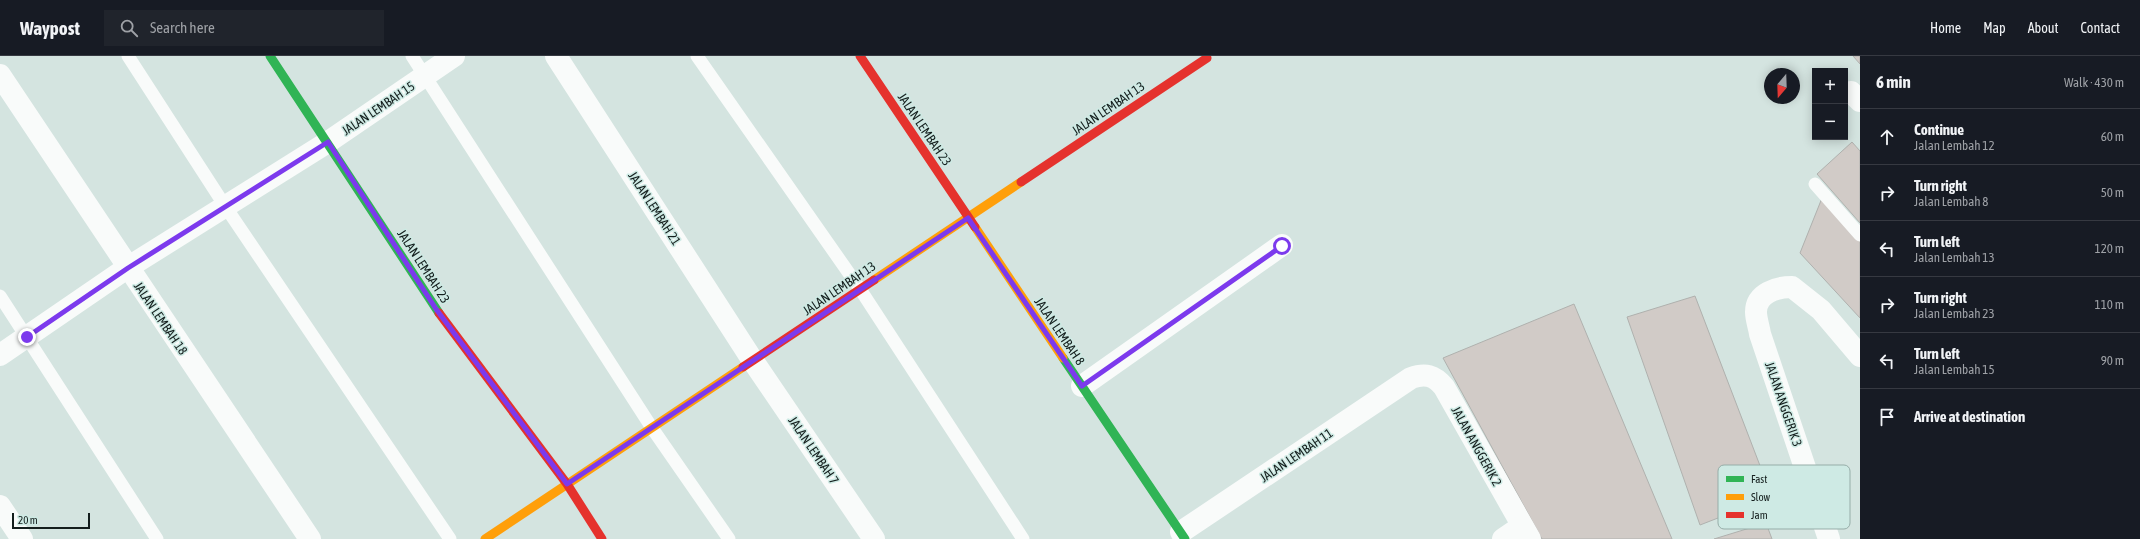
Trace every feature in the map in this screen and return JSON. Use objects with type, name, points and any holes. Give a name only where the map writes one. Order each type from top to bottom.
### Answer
[{"type":"street","name":"JALAN LEMBAH 23","points":[[270,56],[328,142],[436,309],[567,484],[602,539]]},
{"type":"street","name":"JALAN LEMBAH 15","points":[[0,356],[128,268],[328,142],[454,56]]},
{"type":"street","name":"JALAN LEMBAH 21","points":[[556,56],[753,361]]},
{"type":"street","name":"JALAN LEMBAH 23","points":[[860,56],[968,218]]},
{"type":"street","name":"JALAN LEMBAH 13","points":[[485,539],[1207,58]]},
{"type":"street","name":"JALAN LEMBAH 18","points":[[0,75],[310,539]]},
{"type":"street","name":"JALAN LEMBAH 8","points":[[968,218],[1183,536]]},
{"type":"street","points":[[1082,386],[1282,246]]},
{"type":"street","name":"JALAN ANGGERIK 3","points":[[1804,465],[1760,334],[1756,312],[1757,304],[1765,294],[1778,288],[1792,287],[1821,310],[1860,356]]},
{"type":"street","name":"JALAN LEMBAH 7","points":[[753,361],[874,539]]},
{"type":"street","name":"JALAN ANGGERIK 2","points":[[1411,378],[1420,375],[1429,375],[1437,379],[1444,386],[1526,532]]},
{"type":"street","name":"JALAN LEMBAH 11","points":[[1183,536],[1411,378]]},
{"type":"street","points":[[0,506],[22,539]]},
{"type":"street","name":"JALAN ANGGERIK 3","points":[[1826,529],[1829,539]]},
{"type":"street","points":[[1503,539],[1526,532]]},
{"type":"lane","points":[[128,56],[225,206],[450,539]]},
{"type":"lane","points":[[412,56],[652,428],[728,539]]},
{"type":"lane","points":[[697,56],[860,290],[1023,539]]},
{"type":"lane","points":[[1815,184],[1860,235]]},
{"type":"lane","points":[[0,296],[157,539]]},
{"type":"building","points":[[1853,56],[1860,56],[1860,64]]},
{"type":"building","points":[[1852,142],[1860,151],[1860,223],[1817,174]]},
{"type":"building","points":[[1822,198],[1860,240],[1860,318],[1800,253]]},
{"type":"building","points":[[1695,296],[1760,465],[1718,465],[1718,518],[1700,525],[1627,317]]},
{"type":"building","points":[[1574,304],[1672,539],[1542,539],[1443,358]]},
{"type":"building","points":[[1746,529],[1768,529],[1772,539],[1714,539]]},
{"type":"traffic: fast","points":[[270,56],[439,313]]},
{"type":"traffic: fast","points":[[1063,358],[1185,539]]},
{"type":"traffic: slow","points":[[874,280],[1021,182]]},
{"type":"traffic: slow","points":[[975,227],[1063,358]]},
{"type":"traffic: slow","points":[[485,539],[743,367]]},
{"type":"traffic: jam","points":[[860,56],[975,227]]},
{"type":"traffic: jam","points":[[1021,182],[1207,58]]},
{"type":"traffic: jam","points":[[743,367],[874,280]]},
{"type":"traffic: jam","points":[[439,313],[567,484],[602,539]]},
{"type":"route","points":[[27,337],[128,268],[328,142],[436,309],[567,484],[968,218],[1082,386],[1282,246]]}]
